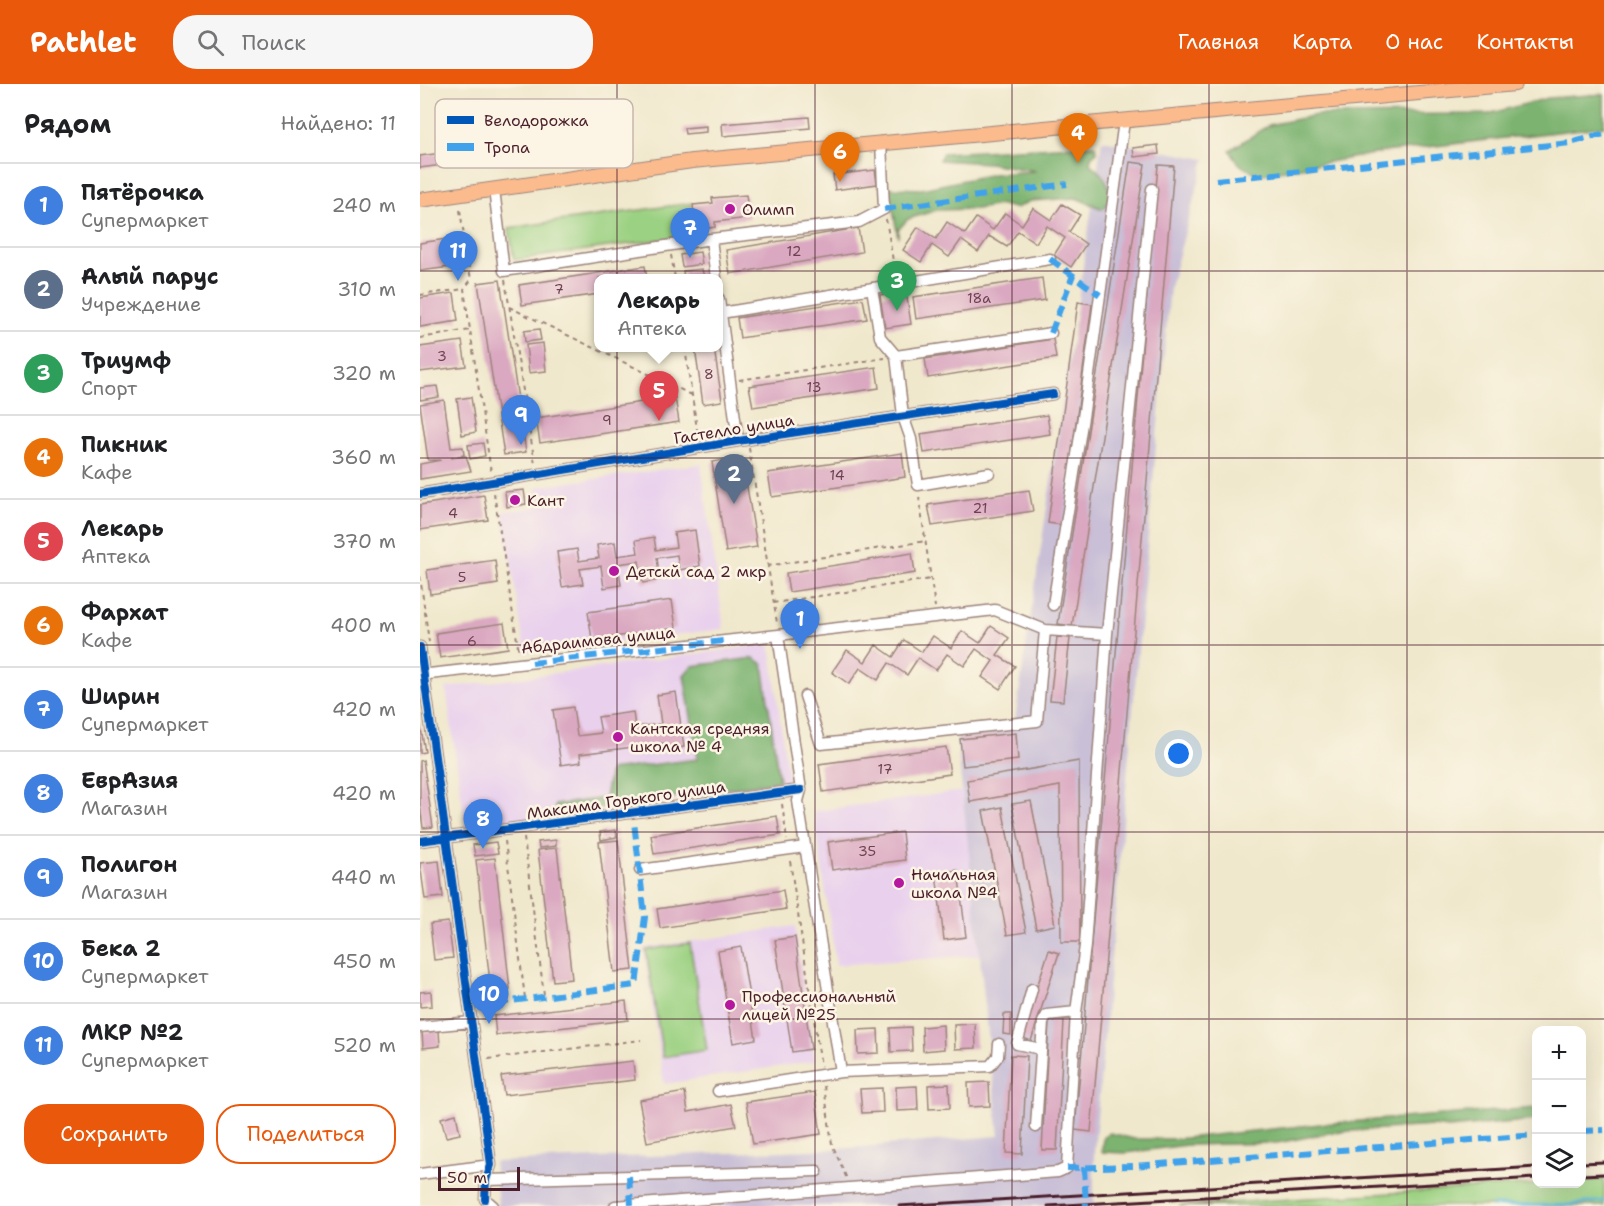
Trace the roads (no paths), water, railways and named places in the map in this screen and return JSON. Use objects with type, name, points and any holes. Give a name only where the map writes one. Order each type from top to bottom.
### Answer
[{"type":"main road","points":[[420,200],[692,160],[1515,84]]},
{"type":"street","points":[[1053,605],[1084,411],[1124,121]]},
{"type":"street","points":[[494,189],[504,271],[711,239],[859,222],[884,209],[881,142]]},
{"type":"street","points":[[615,1206],[1058,1172],[1067,1168],[1076,1012],[1086,946],[1107,634],[1152,189]]},
{"type":"street","points":[[711,239],[715,274]]},
{"type":"street","points":[[723,313],[1050,259]]},
{"type":"street","points":[[872,288],[880,337],[896,356],[903,416],[911,439],[918,485],[989,473]]},
{"type":"street","points":[[723,328],[730,381],[743,440]]},
{"type":"street","points":[[896,356],[1051,333]]},
{"type":"street","name":"Гастелло улица","points":[[420,494],[743,440],[1053,394]]},
{"type":"street","name":"Абдраимова улица","points":[[422,675],[995,609],[1045,630],[1107,634]]},
{"type":"street","points":[[805,696],[821,744],[1036,721],[1045,630]]},
{"type":"street","points":[[778,635],[801,790],[798,801],[841,1072]]},
{"type":"street","points":[[420,647],[422,675],[491,1165],[486,1180],[489,1202]]},
{"type":"street","name":"Максима Горького улица","points":[[420,841],[801,790]]},
{"type":"street","points":[[640,870],[805,847]]},
{"type":"street","points":[[1032,990],[1017,1044],[1041,1049]]},
{"type":"street","points":[[1036,1127],[1043,1022],[1047,1015],[1076,1012]]},
{"type":"street","points":[[420,1027],[471,1022]]},
{"type":"street","points":[[718,1091],[841,1072],[990,1066],[999,1056],[999,1044]]},
{"type":"street","points":[[420,1173],[491,1165]]},
{"type":"street","points":[[486,1180],[817,1171]]},
{"type":"waterway","points":[[1492,1206],[1565,1205],[1604,1201]]},
{"type":"railway","points":[[1586,1163],[1604,1162]]},
{"type":"railway","points":[[899,1206],[1532,1167]]},
{"type":"railway","points":[[1586,1175],[1604,1174]]},
{"type":"railway","points":[[1048,1206],[1532,1178]]},
{"type":"place","name":"Пикник","points":[[1078,163]]},
{"type":"place","name":"Фархат","points":[[840,182]]},
{"type":"place","name":"Олимп","points":[[730,209]]},
{"type":"place","name":"Ширин","points":[[690,258]]},
{"type":"place","name":"МКР №2","points":[[458,281]]},
{"type":"place","name":"Триумф","points":[[897,311]]},
{"type":"place","name":"Лекарь","points":[[659,421]]},
{"type":"place","name":"Полигон","points":[[521,445]]},
{"type":"place","name":"Кант","points":[[515,500]]},
{"type":"place","name":"Алый парус","points":[[734,504]]},
{"type":"place","name":"Детскй сад 2 мкр","points":[[614,571]]},
{"type":"place","name":"Пятёрочка","points":[[800,649]]},
{"type":"place","name":"Кантская средняя школа № 4","points":[[618,737]]},
{"type":"place","name":"ЕврАзия","points":[[483,849]]},
{"type":"place","name":"Начальная школа №4","points":[[899,883]]},
{"type":"place","name":"Профессиональный лицей №25","points":[[730,1005]]},
{"type":"place","name":"Бека 2","points":[[489,1024]]}]
